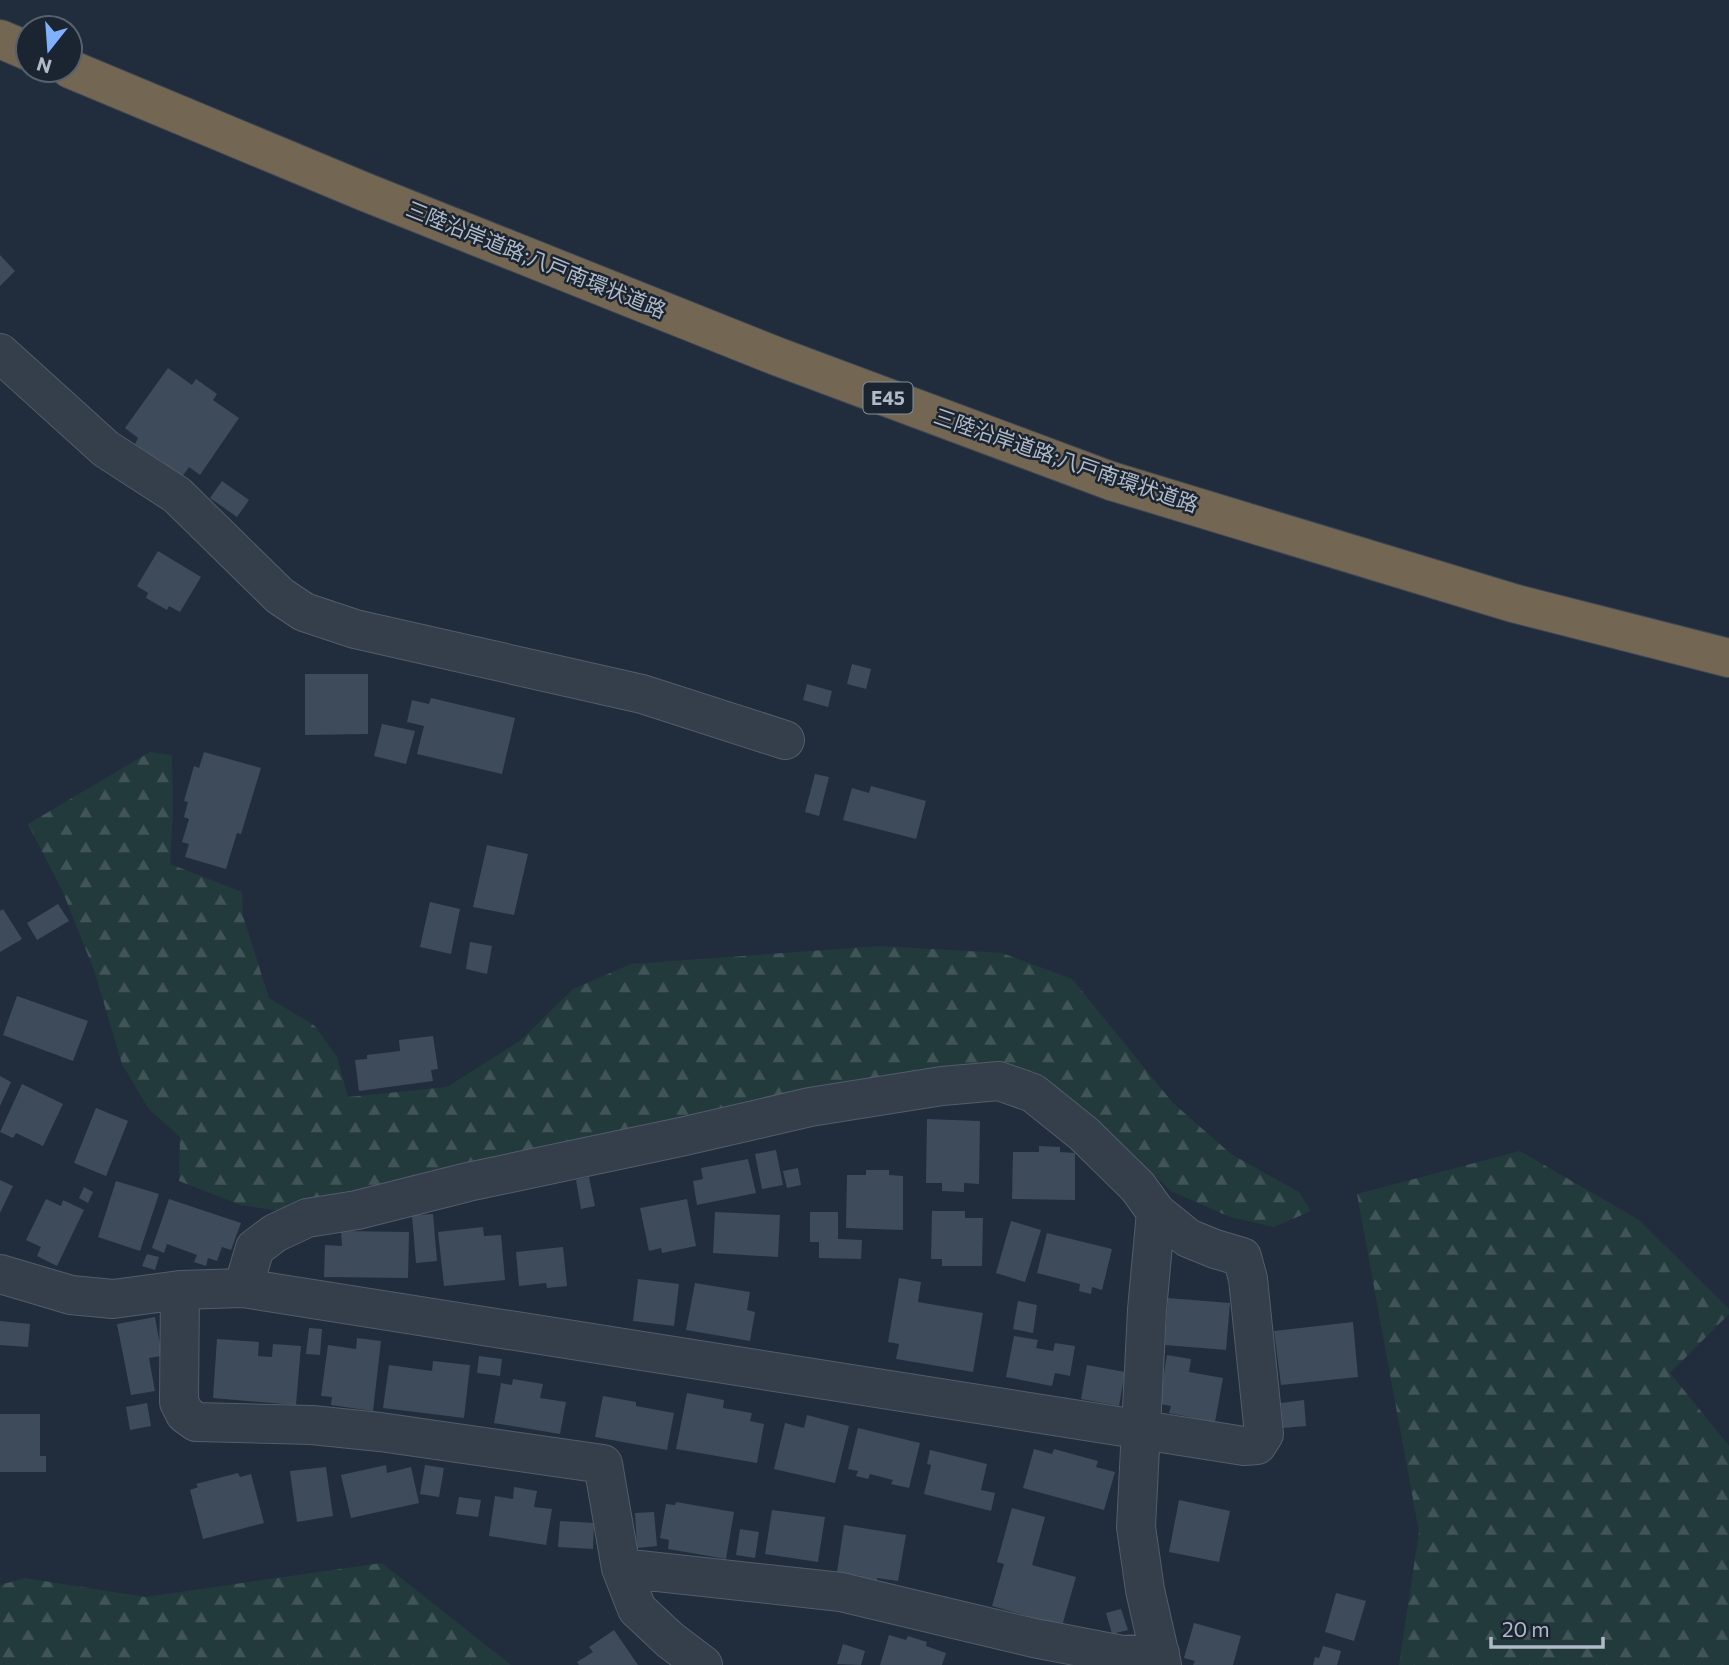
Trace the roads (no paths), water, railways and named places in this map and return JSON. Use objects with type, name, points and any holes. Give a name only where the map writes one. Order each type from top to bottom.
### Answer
[{"type":"highway","name":"三陸沿岸道路;八戸南環状道路","points":[[84,75],[365,192],[776,356],[1111,481],[1513,603],[1729,658]]},
{"type":"street","points":[[0,352],[106,449],[177,495],[280,596],[304,612],[355,629],[642,694],[785,740]]},
{"type":"street","points":[[0,1274],[71,1296],[113,1299],[180,1290],[243,1287],[1244,1446],[1257,1445],[1264,1434],[1248,1279],[1242,1257],[1188,1237],[1156,1212],[1138,1187],[1084,1134],[1033,1093],[999,1081],[810,1107],[468,1182],[357,1210],[307,1218],[275,1233],[255,1248],[243,1287]]},
{"type":"street","points":[[621,1568],[841,1592],[1034,1638],[1122,1656],[1161,1659],[1145,1590],[1136,1527],[1139,1430],[1156,1212]]},
{"type":"street","points":[[180,1290],[179,1402],[184,1414],[196,1422],[312,1425],[380,1432],[603,1464],[621,1568],[637,1609],[670,1640],[703,1665]]}]
